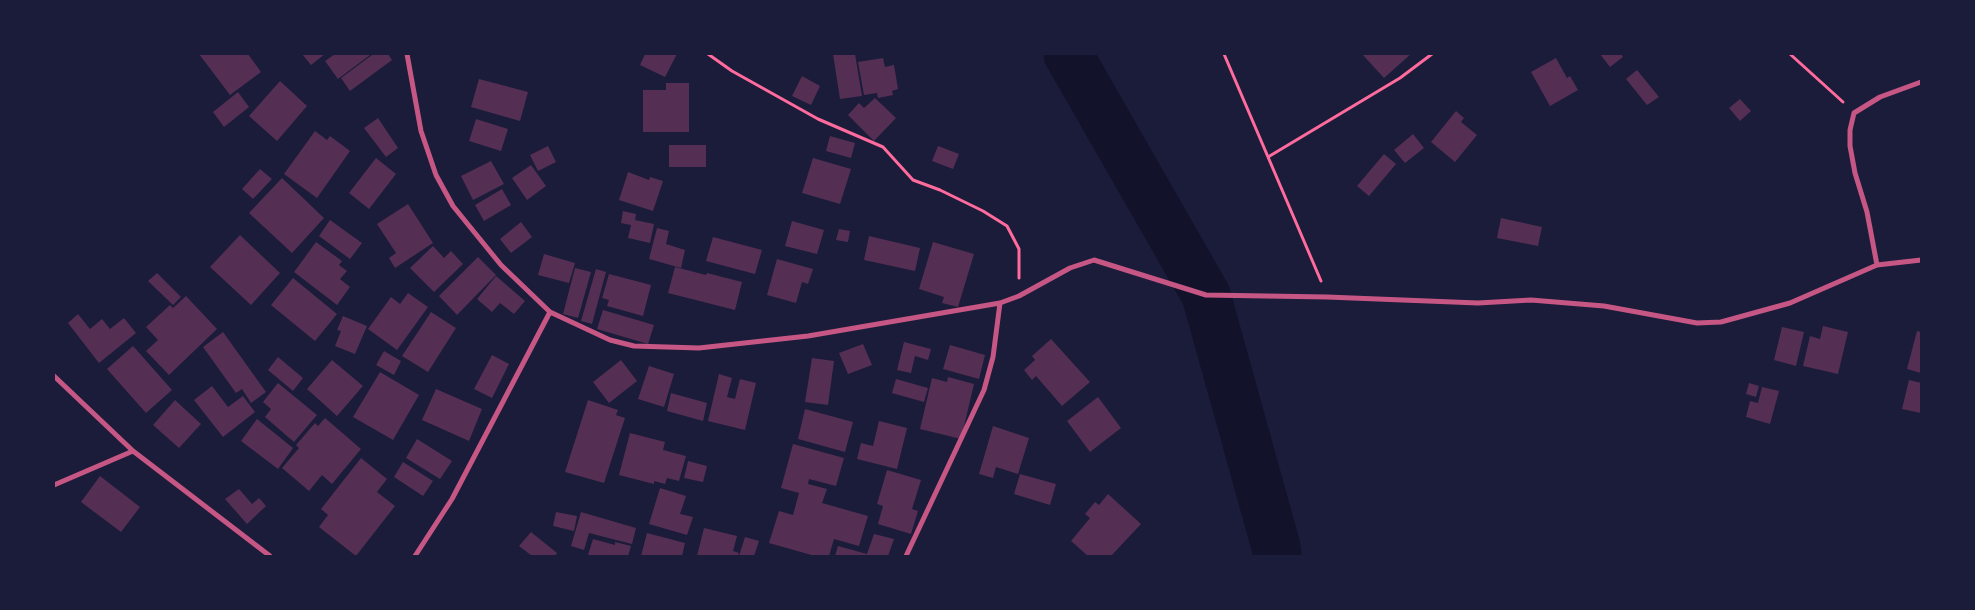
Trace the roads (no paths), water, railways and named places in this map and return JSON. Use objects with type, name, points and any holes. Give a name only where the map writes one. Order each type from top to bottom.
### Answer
[{"type":"street","points":[[407,54],[421,131],[436,175],[453,206],[501,265],[550,312],[610,340],[634,346],[699,348],[808,336],[1000,303],[1019,296],[1070,268],[1094,260],[1206,295],[1328,297],[1478,303],[1531,300],[1604,306],[1697,323],[1721,322],[1790,303],[1877,265],[1921,260]]},
{"type":"street","points":[[1877,265],[1867,212],[1855,174],[1850,146],[1850,130],[1854,113],[1880,98],[1921,82]]},
{"type":"street","points":[[906,556],[984,390],[990,373],[1000,303]]},
{"type":"street","points":[[415,556],[452,499],[550,312]]},
{"type":"street","points":[[54,376],[133,451],[270,556]]},
{"type":"street","points":[[54,485],[133,451]]},
{"type":"waterway","points":[[1068,54],[1206,295],[1277,556]]}]
